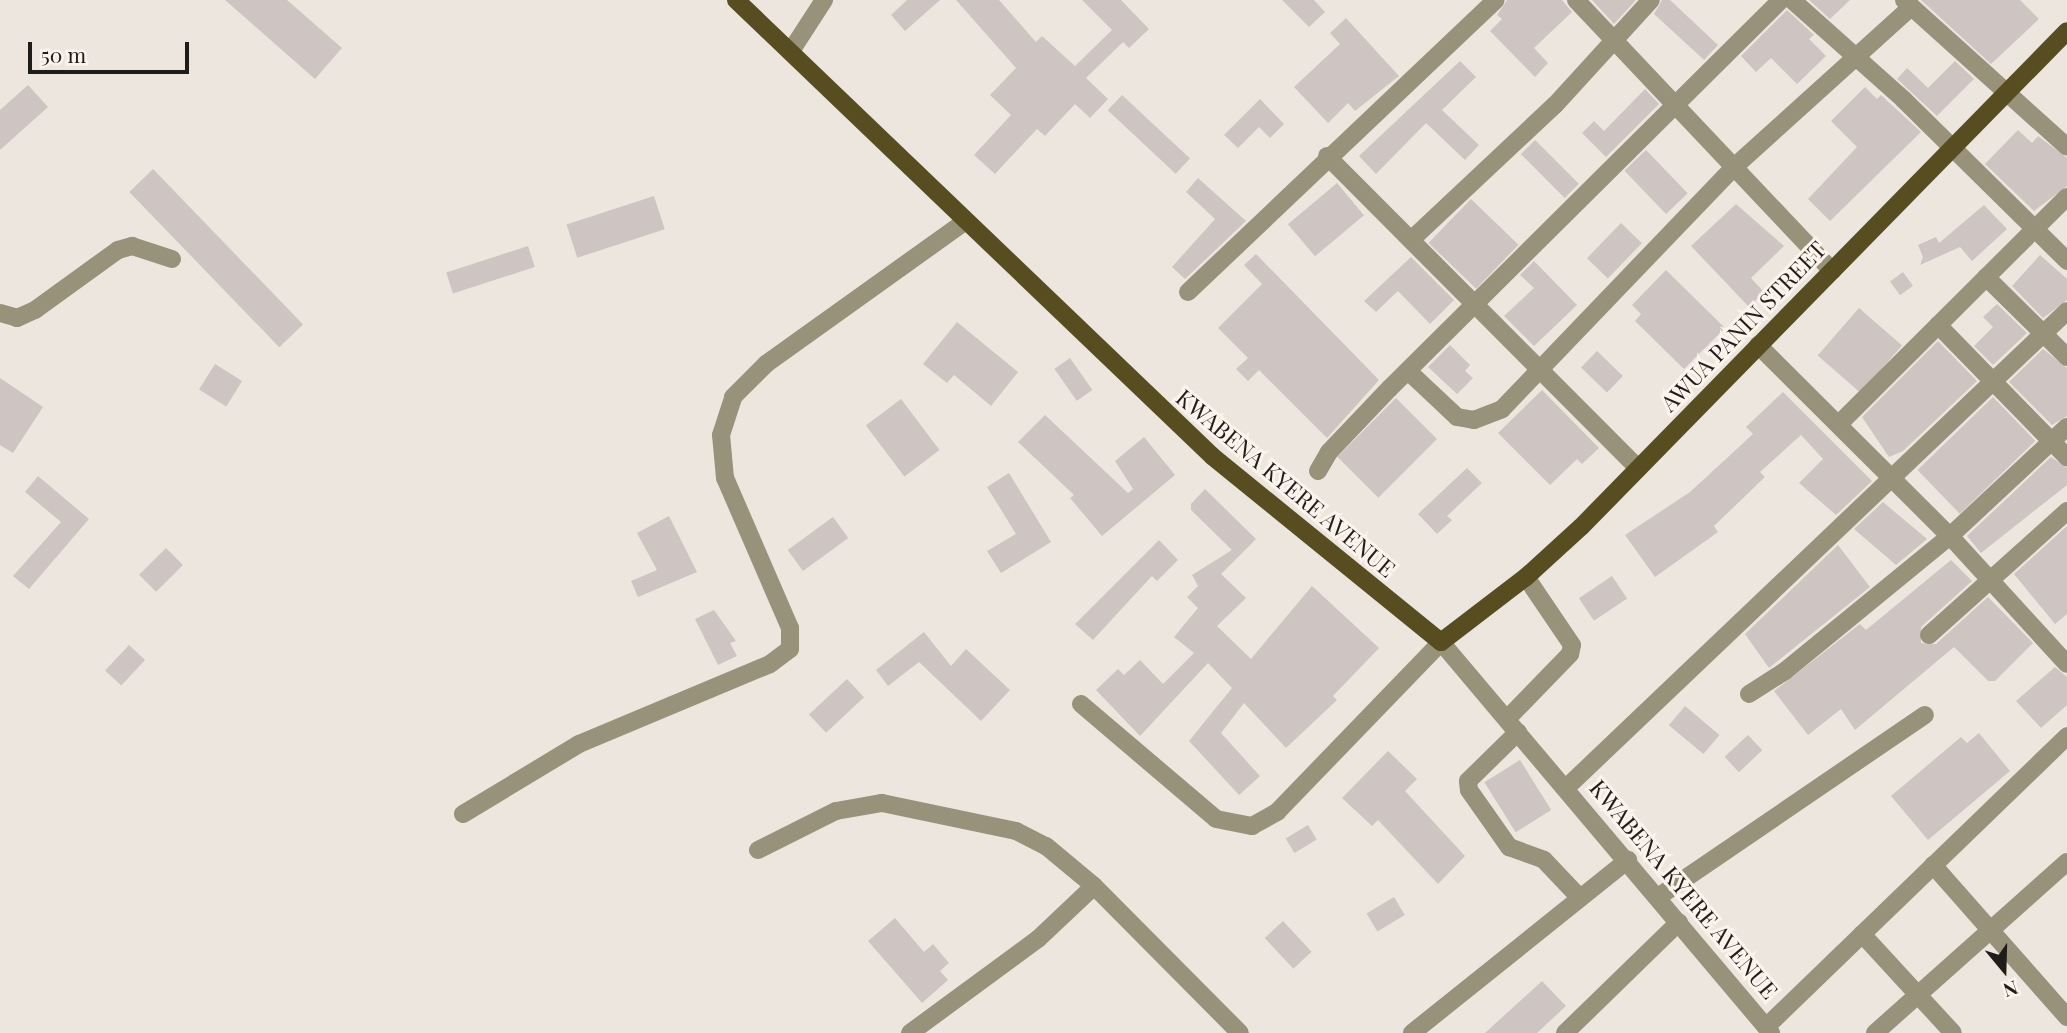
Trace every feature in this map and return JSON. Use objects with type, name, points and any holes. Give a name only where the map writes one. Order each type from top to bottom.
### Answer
[{"type":"main road","name":"KWABENA KYERE AVENUE","points":[[736,0],[964,222],[1212,456],[1441,642]]},
{"type":"main road","name":"AWUA PANIN STREET","points":[[1441,642],[1526,577],[1638,468],[2067,31]]},
{"type":"street","points":[[791,51],[824,0]]},
{"type":"street","points":[[1188,292],[1327,156],[1496,0]]},
{"type":"street","points":[[1576,0],[1832,271]]},
{"type":"street","points":[[1411,240],[1555,105],[1612,38],[1651,0]]},
{"type":"street","points":[[1318,471],[1329,452],[1408,371],[1781,0]]},
{"type":"street","points":[[1792,0],[1857,58],[2067,261]]},
{"type":"street","points":[[1408,371],[1457,417],[1474,420],[1502,409],[1733,168],[1857,58],[1908,3],[2004,95],[2067,147]]},
{"type":"street","points":[[1327,156],[1638,468]]},
{"type":"street","points":[[1840,423],[2067,197]]},
{"type":"street","points":[[463,814],[579,744],[770,664],[790,649],[790,628],[725,478],[721,435],[733,397],[766,364],[964,222]]},
{"type":"street","points":[[0,313],[18,317],[35,310],[118,250],[132,246],[172,258]]},
{"type":"street","points":[[1986,276],[2067,357]]},
{"type":"street","points":[[1567,787],[2067,311]]},
{"type":"street","points":[[1938,325],[2067,457]]},
{"type":"street","points":[[1758,345],[1840,423],[2063,651]]},
{"type":"street","points":[[1749,694],[1786,671],[1950,536],[2067,426]]},
{"type":"street","points":[[1929,635],[2067,511]]},
{"type":"street","points":[[1526,577],[1572,645],[1570,654],[1468,781],[1469,790],[1509,848],[1544,860],[1580,898]]},
{"type":"street","points":[[1081,704],[1216,818],[1252,825],[1277,812],[1441,642]]},
{"type":"street","name":"KWABENA KYERE AVENUE","points":[[1441,642],[1567,787],[1769,1030]]},
{"type":"street","points":[[1658,897],[1924,715]]},
{"type":"street","points":[[1769,1030],[1862,934],[2067,736]]},
{"type":"street","points":[[758,850],[836,811],[894,805],[1016,831],[1046,846],[1094,886],[1240,1033]]},
{"type":"street","points":[[1412,1033],[1628,860]]},
{"type":"street","points":[[1875,1033],[2067,862]]},
{"type":"street","points":[[1933,865],[2067,1017]]},
{"type":"street","points":[[910,1033],[1038,939],[1094,886]]},
{"type":"street","points":[[1565,1033],[1679,922]]},
{"type":"street","points":[[1862,934],[1953,1033]]},
{"type":"building","points":[[225,0],[287,0],[342,48],[315,79]]},
{"type":"building","points":[[907,0],[940,0],[905,31],[891,15]]},
{"type":"building","points":[[956,0],[999,0],[1036,42],[1042,36],[1075,66],[1112,30],[1082,0],[1121,0],[1149,29],[1129,48],[1123,42],[1086,78],[1108,99],[1090,118],[1075,104],[1045,136],[1037,129],[995,174],[974,155],[1011,115],[990,95],[1016,68]]},
{"type":"building","points":[[1282,0],[1314,0],[1325,12],[1309,27]]},
{"type":"building","points":[[1507,0],[1562,0],[1572,12],[1534,48],[1548,63],[1535,77],[1490,31],[1502,19],[1497,15]]},
{"type":"building","points":[[1592,0],[1636,0],[1614,24]]},
{"type":"building","points":[[1662,0],[1670,0],[1718,45],[1704,60],[1654,14]]},
{"type":"building","points":[[1809,0],[1850,0],[1830,19]]},
{"type":"building","points":[[1921,0],[2020,0],[2039,19],[1991,64]]},
{"type":"building","points":[[1787,10],[1814,35],[1809,39],[1826,56],[1797,84],[1771,58],[1756,72],[1741,56]]},
{"type":"building","points":[[1346,18],[1399,76],[1355,111],[1348,103],[1328,123],[1294,87],[1340,44],[1330,33]]},
{"type":"building","points":[[1460,61],[1476,77],[1442,110],[1479,145],[1465,160],[1426,123],[1376,174],[1359,156]]},
{"type":"building","points":[[1955,61],[1974,79],[1937,116],[1897,79],[1907,68],[1928,88]]},
{"type":"building","points":[[28,85],[48,107],[0,150],[0,110]]},
{"type":"building","points":[[1865,87],[1877,99],[1881,95],[1921,132],[1830,221],[1808,199],[1857,147],[1831,121]]},
{"type":"building","points":[[1645,89],[1659,104],[1606,157],[1582,133],[1594,121],[1604,131]]},
{"type":"building","points":[[1122,95],[1190,158],[1176,174],[1108,110]]},
{"type":"building","points":[[1260,99],[1284,124],[1270,138],[1259,127],[1238,148],[1224,135]]},
{"type":"building","points":[[2018,130],[2032,143],[2038,136],[2067,158],[2067,186],[2034,211],[1985,164]]},
{"type":"building","points":[[1535,140],[1579,184],[1565,198],[1521,154]]},
{"type":"building","points":[[1646,150],[1688,193],[1666,214],[1624,171]]},
{"type":"building","points":[[153,169],[303,324],[279,347],[129,192]]},
{"type":"building","points":[[1198,178],[1246,221],[1185,279],[1172,267],[1215,219],[1186,192]]},
{"type":"building","points":[[1337,183],[1364,215],[1315,256],[1288,224]]},
{"type":"building","points":[[654,196],[665,229],[577,258],[567,224]]},
{"type":"building","points":[[1471,199],[1518,245],[1476,289],[1429,243]]},
{"type":"building","points":[[1736,204],[1784,246],[1751,278],[1764,292],[1749,307],[1691,246]]},
{"type":"building","points":[[1984,205],[2007,229],[1972,261],[1960,247],[1920,265],[1923,257],[1918,245],[1936,237],[1939,243]]},
{"type":"building","points":[[1621,223],[1642,243],[1608,278],[1587,258]]},
{"type":"building","points":[[528,246],[535,267],[453,293],[446,273]]},
{"type":"building","points":[[1256,254],[1379,380],[1327,438],[1259,370],[1248,381],[1236,369],[1248,358],[1218,328],[1262,284],[1244,265]]},
{"type":"building","points":[[2040,255],[2067,279],[2067,300],[2043,318],[2012,286]]},
{"type":"building","points":[[1411,257],[1454,300],[1430,324],[1398,291],[1376,312],[1364,301]]},
{"type":"building","points":[[1534,261],[1577,305],[1534,346],[1504,316],[1534,288],[1520,275]]},
{"type":"building","points":[[1666,270],[1725,328],[1684,369],[1635,321],[1641,314],[1632,305]]},
{"type":"building","points":[[1903,272],[1913,286],[1900,295],[1890,281]]},
{"type":"building","points":[[1997,304],[2027,333],[1993,365],[1974,346],[1993,327],[1983,317]]},
{"type":"building","points":[[1859,308],[1902,345],[1861,393],[1818,356]]},
{"type":"building","points":[[957,322],[1018,372],[991,406],[954,375],[947,383],[923,364]]},
{"type":"building","points":[[1938,341],[1977,381],[1903,451],[1889,457],[1862,417]]},
{"type":"building","points":[[1450,345],[1470,365],[1465,371],[1473,378],[1457,394],[1428,367]]},
{"type":"building","points":[[2043,349],[2067,368],[2067,416],[2052,425],[2009,382]]},
{"type":"building","points":[[1597,351],[1623,376],[1607,393],[1581,368]]},
{"type":"building","points":[[1070,358],[1092,390],[1077,401],[1054,369]]},
{"type":"building","points":[[215,364],[242,381],[226,406],[199,389]]},
{"type":"building","points":[[0,378],[43,407],[13,453],[0,445]]},
{"type":"building","points":[[1542,390],[1599,448],[1582,464],[1577,459],[1550,485],[1498,433]]},
{"type":"building","points":[[1783,392],[1872,481],[1836,515],[1799,483],[1823,459],[1801,435],[1760,472],[1765,477],[1714,526],[1718,532],[1655,577],[1625,535],[1690,492],[1753,434],[1746,427]]},
{"type":"building","points":[[1993,397],[2035,441],[1960,514],[1917,470]]},
{"type":"building","points":[[1396,398],[1437,439],[1378,498],[1337,457]]},
{"type":"building","points":[[901,399],[940,450],[904,477],[866,425]]},
{"type":"building","points":[[1045,415],[1128,493],[1133,489],[1115,461],[1144,437],[1175,475],[1102,536],[1070,498],[1074,495],[1018,442]]},
{"type":"building","points":[[2051,457],[2067,468],[2067,485],[1981,553],[1967,536]]},
{"type":"building","points":[[1467,468],[1482,483],[1447,516],[1452,520],[1437,534],[1418,514]]},
{"type":"building","points":[[1009,473],[1051,542],[1001,573],[987,551],[1016,534],[987,487]]},
{"type":"building","points":[[38,476],[89,519],[29,589],[13,576],[61,522],[25,492]]},
{"type":"building","points":[[1205,489],[1256,539],[1221,574],[1246,598],[1217,626],[1251,659],[1312,586],[1379,648],[1333,696],[1337,700],[1286,748],[1244,703],[1221,733],[1260,776],[1239,795],[1189,741],[1232,688],[1208,663],[1140,736],[1096,690],[1118,669],[1124,675],[1140,660],[1163,684],[1194,653],[1174,637],[1198,608],[1187,597],[1198,586],[1192,575],[1232,550],[1191,510],[1191,504]]},
{"type":"building","points":[[1883,502],[1927,539],[1896,565],[1854,529]]},
{"type":"building","points":[[669,516],[697,572],[638,597],[631,581],[657,570],[637,533]]},
{"type":"building","points":[[833,517],[848,538],[803,571],[788,550]]},
{"type":"building","points":[[2067,526],[2067,614],[2055,624],[2014,574]]},
{"type":"building","points":[[1159,540],[1178,560],[1157,581],[1152,576],[1093,640],[1075,624]]},
{"type":"building","points":[[1838,545],[1870,587],[1769,668],[1745,634]]},
{"type":"building","points":[[166,548],[183,565],[156,592],[139,575]]},
{"type":"building","points":[[1951,560],[1972,581],[1921,627],[1921,643],[1936,644],[1988,597],[2033,643],[1995,681],[1988,681],[1954,647],[1855,730],[1841,709],[1808,735],[1774,691],[1860,624],[1866,630]]},
{"type":"building","points":[[1612,576],[1627,598],[1594,621],[1579,598]]},
{"type":"building","points":[[714,610],[736,641],[730,643],[737,656],[718,665],[695,619]]},
{"type":"building","points":[[924,632],[951,666],[966,649],[1010,690],[981,721],[919,662],[888,686],[876,670]]},
{"type":"building","points":[[129,645],[145,660],[121,686],[105,671]]},
{"type":"building","points":[[2055,667],[2067,677],[2067,705],[2041,728],[2016,701]]},
{"type":"building","points":[[847,679],[864,697],[826,733],[809,714]]},
{"type":"building","points":[[1685,706],[1719,735],[1703,754],[1669,725]]},
{"type":"building","points":[[1979,733],[2010,771],[1928,840],[1891,796],[1961,737],[1967,743]]},
{"type":"building","points":[[1748,735],[1762,750],[1739,772],[1725,757]]},
{"type":"building","points":[[1388,751],[1417,779],[1405,791],[1465,856],[1438,884],[1378,820],[1372,826],[1342,798]]},
{"type":"building","points":[[1520,760],[1551,810],[1516,832],[1484,782]]},
{"type":"building","points":[[1308,825],[1317,840],[1294,853],[1286,838]]},
{"type":"building","points":[[1394,897],[1405,915],[1377,931],[1367,913]]},
{"type":"building","points":[[895,918],[924,952],[933,944],[949,963],[940,971],[948,980],[922,1003],[868,941]]},
{"type":"building","points":[[1283,921],[1312,952],[1293,969],[1265,938]]},
{"type":"building","points":[[1542,981],[1566,1006],[1537,1033],[1485,1033]]}]
